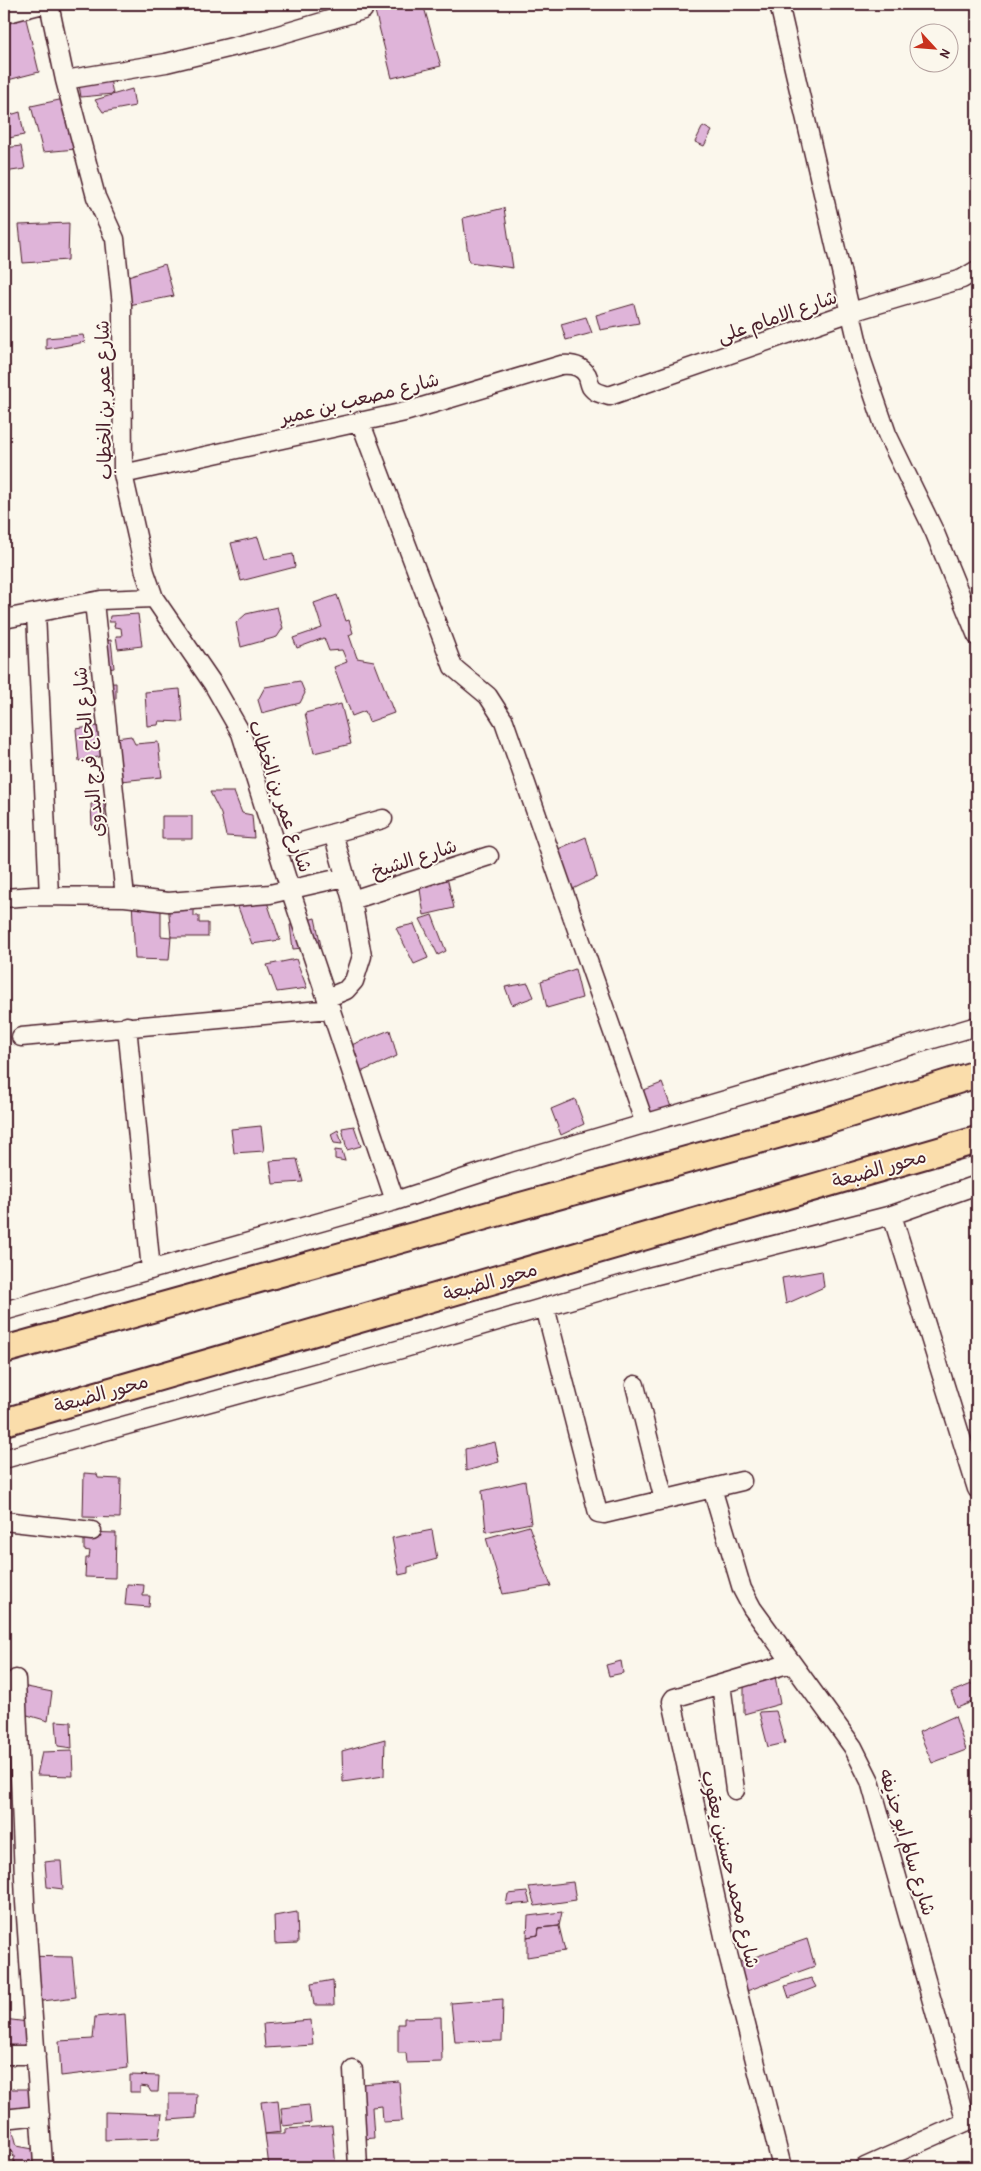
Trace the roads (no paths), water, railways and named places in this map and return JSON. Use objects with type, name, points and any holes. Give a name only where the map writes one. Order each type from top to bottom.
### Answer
[{"type":"highway","points":[[4,1350],[823,1122],[977,1074]]},
{"type":"highway","name":"محور الضبعة","points":[[4,1422],[977,1140]]},
{"type":"street","points":[[4,14],[43,4]]},
{"type":"street","name":"شارع عمر بن الخطاب","points":[[49,4],[65,80],[96,196],[115,239],[122,306],[123,474],[145,572],[154,598],[172,628],[213,684],[241,733],[290,889],[395,1201]]},
{"type":"street","points":[[779,4],[862,361],[887,434],[935,533],[977,636]]},
{"type":"street","points":[[65,80],[166,63],[247,44],[363,10]]},
{"type":"street","name":"شارع الامام على","points":[[591,387],[598,393],[609,396],[618,394],[852,312],[962,279],[977,270]]},
{"type":"street","name":"شارع مصعب بن عمير","points":[[123,474],[406,412],[561,365],[576,366],[582,370],[587,375],[591,387]]},
{"type":"street","points":[[360,421],[453,668],[488,696],[504,721],[645,1124]]},
{"type":"street","points":[[4,619],[94,602],[154,598]]},
{"type":"street","name":"شارع الحاج فرج البدوى","points":[[94,602],[125,897]]},
{"type":"street","points":[[36,613],[49,896]]},
{"type":"street","points":[[277,849],[383,819]]},
{"type":"street","points":[[21,1037],[329,1004],[354,981],[360,969],[362,956],[352,900],[333,833]]},
{"type":"street","name":"شارع الشيخ","points":[[352,900],[490,856]]},
{"type":"street","points":[[4,898],[49,896],[125,897],[168,902],[247,896],[345,877]]},
{"type":"street","points":[[127,1026],[151,1270]]},
{"type":"street","points":[[4,1311],[395,1201],[508,1164],[977,1026]]},
{"type":"street","points":[[4,1459],[645,1278],[892,1215],[977,1185]]},
{"type":"street","points":[[892,1215],[977,1489]]},
{"type":"street","points":[[545,1307],[596,1510],[604,1514],[742,1481]]},
{"type":"street","points":[[635,1385],[664,1500]]},
{"type":"street","name":"شارع سالم ابو حذيفه","points":[[712,1488],[742,1589],[752,1608],[853,1747],[870,1781],[972,2119]]},
{"type":"street","points":[[4,1521],[92,1531]]},
{"type":"street","name":"شارع محمد حسنين يعقوب","points":[[782,2167],[728,1954],[672,1703],[673,1699],[791,1663]]},
{"type":"street","points":[[16,1679],[25,1902],[43,2164]]},
{"type":"street","points":[[721,1684],[735,1790]]},
{"type":"street","points":[[4,2055],[36,2056]]},
{"type":"street","points":[[353,2070],[358,2167]]},
{"type":"street","points":[[4,2118],[40,2115]]},
{"type":"street","points":[[865,2167],[972,2119]]},
{"type":"street","points":[[4,2157],[5,2167]]}]
